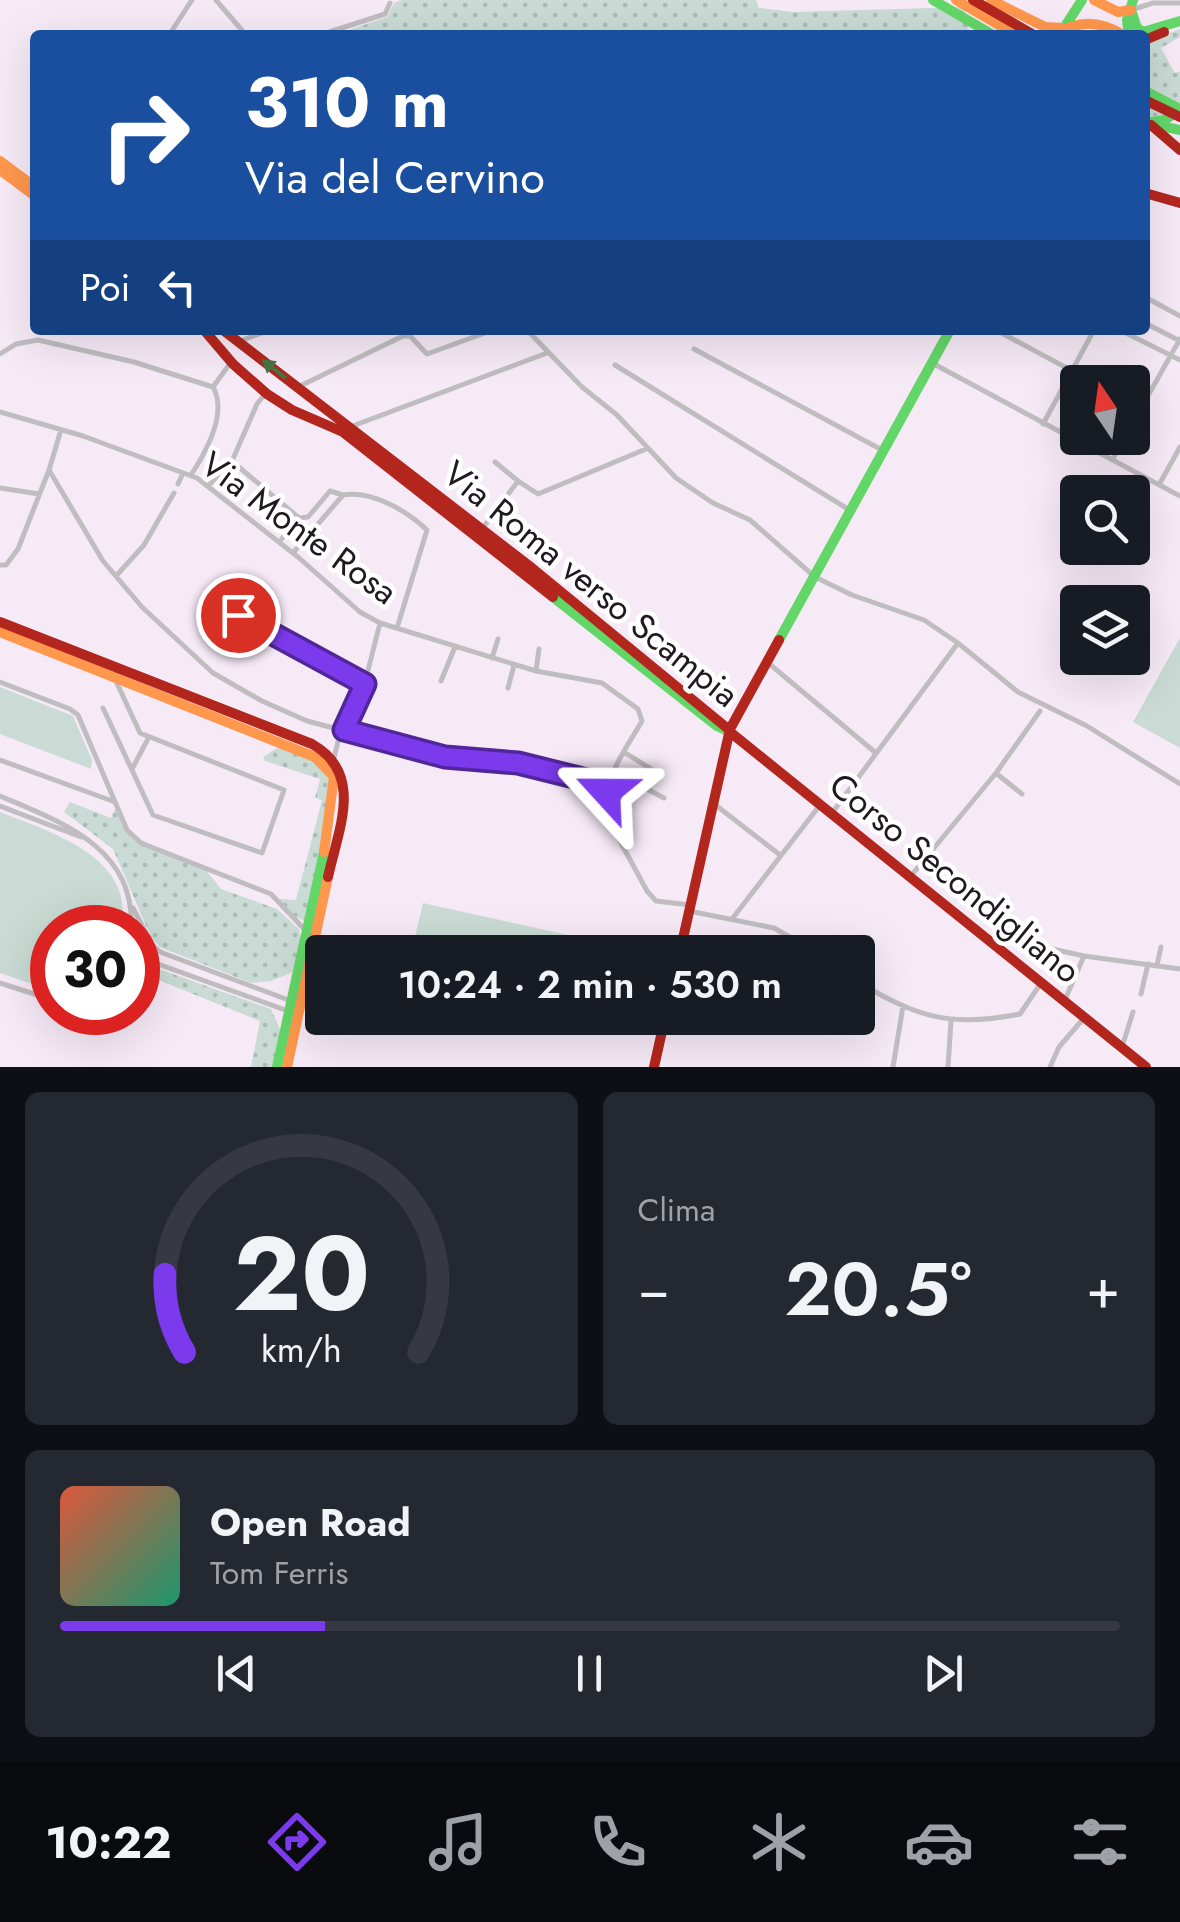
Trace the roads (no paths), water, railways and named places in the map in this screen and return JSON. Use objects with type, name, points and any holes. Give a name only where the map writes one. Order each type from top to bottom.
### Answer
[{"type":"main road","points":[[933,0],[985,30]]},
{"type":"main road","points":[[956,0],[1007,30]]},
{"type":"main road","points":[[972,0],[1025,30]]},
{"type":"main road","points":[[991,0],[1053,30]]},
{"type":"main road","points":[[1060,30],[1082,0]]},
{"type":"main road","points":[[1094,0],[1112,10],[1129,3]]},
{"type":"main road","points":[[1129,3],[1139,30]]},
{"type":"main road","points":[[1126,30],[1129,3]]},
{"type":"main road","points":[[1149,30],[1180,21]]},
{"type":"main road","points":[[1150,37],[1180,21]]},
{"type":"main road","points":[[1065,30],[1087,22],[1115,30]]},
{"type":"main road","points":[[1150,94],[1180,112]]},
{"type":"main road","points":[[1150,102],[1180,112]]},
{"type":"main road","points":[[1150,124],[1180,112]]},
{"type":"main road","points":[[1150,124],[1180,130]]},
{"type":"main road","points":[[1150,125],[1180,150]]},
{"type":"main road","points":[[0,161],[30,184]]},
{"type":"main road","points":[[0,170],[30,192]]},
{"type":"main road","points":[[1150,194],[1180,203]]},
{"type":"main road","name":"Via Roma verso Scampia","points":[[208,335],[231,362],[267,392],[302,414],[328,422],[481,531],[717,726],[730,732]]},
{"type":"main road","name":"Via Roma verso Scampia","points":[[230,335],[571,600],[730,732]]},
{"type":"main road","points":[[684,935],[730,732],[947,335]]},
{"type":"main road","points":[[218,348],[228,340],[239,342]]},
{"type":"main road","points":[[302,414],[311,408],[309,396]]},
{"type":"main road","points":[[0,622],[315,757],[328,770],[334,785],[293,1007],[287,1067]]},
{"type":"main road","points":[[0,632],[331,755],[345,778],[344,800],[277,1067]]},
{"type":"main road","name":"Corso Secondigliano","points":[[730,732],[1146,1067]]},
{"type":"main road","points":[[654,1067],[661,1035]]},
{"type":"street","points":[[172,30],[192,0]]},
{"type":"street","points":[[216,0],[242,30]]},
{"type":"street","points":[[335,30],[385,14],[390,3]]},
{"type":"street","points":[[1129,3],[1180,3]]},
{"type":"street","points":[[1150,301],[1180,316]]},
{"type":"street","points":[[1150,325],[1180,340],[1150,393]]},
{"type":"street","points":[[239,342],[257,335]]},
{"type":"street","points":[[298,388],[311,378],[403,336],[410,336],[427,354],[480,335]]},
{"type":"street","points":[[531,335],[617,415],[676,478],[713,503],[750,520],[814,577],[852,596],[924,620],[1018,692],[1087,726],[1180,784]]},
{"type":"street","points":[[1005,335],[1060,366]]},
{"type":"street","points":[[1075,365],[1091,335]]},
{"type":"street","points":[[1130,335],[1180,360]]},
{"type":"street","points":[[0,354],[16,344],[38,340],[134,362],[212,387],[219,404],[217,419],[191,475]]},
{"type":"street","points":[[694,349],[884,451]]},
{"type":"street","points":[[350,427],[547,353]]},
{"type":"street","points":[[212,387],[231,362]]},
{"type":"street","points":[[932,363],[1180,496]]},
{"type":"street","points":[[615,365],[851,511]]},
{"type":"street","points":[[209,485],[232,461],[257,404],[267,392]]},
{"type":"street","points":[[1043,424],[1060,392]]},
{"type":"street","name":"Via Monte Rosa","points":[[0,412],[191,475],[209,485],[360,612],[380,623],[536,671],[602,683],[638,709],[642,721],[607,785]]},
{"type":"street","points":[[0,565],[6,565],[18,549],[61,430]]},
{"type":"street","points":[[1159,484],[1180,446]]},
{"type":"street","points":[[481,531],[518,481],[538,494],[646,448]]},
{"type":"street","points":[[1112,460],[1115,455]]},
{"type":"street","points":[[232,461],[299,518]]},
{"type":"street","name":"Via Roma verso Scampia","points":[[495,462],[518,481]]},
{"type":"street","points":[[48,470],[103,561],[152,617],[213,672],[262,701],[307,721],[445,757],[518,763],[607,785],[608,818],[656,901],[774,928],[786,935]]},
{"type":"street","points":[[178,484],[183,472]]},
{"type":"street","points":[[0,488],[39,494]]},
{"type":"street","points":[[279,542],[299,518],[308,516],[330,492],[354,493],[410,514],[428,530],[397,628]]},
{"type":"street","points":[[116,576],[144,545],[174,493]]},
{"type":"street","points":[[294,554],[343,495]]},
{"type":"street","points":[[238,615],[365,684]]},
{"type":"street","points":[[331,755],[365,684],[380,623]]},
{"type":"street","points":[[492,658],[498,639]]},
{"type":"street","points":[[831,814],[958,643]]},
{"type":"street","points":[[442,681],[455,647]]},
{"type":"street","points":[[536,671],[539,649]]},
{"type":"street","points":[[766,662],[876,753]]},
{"type":"street","points":[[508,688],[514,665]]},
{"type":"street","points":[[103,708],[153,815],[262,854],[284,790],[140,733],[117,673]]},
{"type":"street","points":[[0,682],[74,712],[128,830],[141,843],[271,894],[306,931]]},
{"type":"street","points":[[910,877],[996,774],[1040,711]]},
{"type":"street","points":[[132,770],[149,736]]},
{"type":"street","points":[[624,752],[650,769],[647,789],[664,798]]},
{"type":"street","points":[[0,760],[115,802]]},
{"type":"street","points":[[996,774],[1022,794]]},
{"type":"street","points":[[0,796],[71,826],[80,837]]},
{"type":"street","points":[[714,803],[780,855]]},
{"type":"street","points":[[732,919],[820,805]]},
{"type":"street","points":[[0,806],[80,837],[108,856],[120,873],[131,905]]},
{"type":"street","points":[[1033,925],[1030,944],[1180,969]]},
{"type":"street","points":[[1157,965],[1161,947]]},
{"type":"street","points":[[160,952],[293,1007]]},
{"type":"street","points":[[1064,1002],[1084,956]]},
{"type":"street","points":[[1141,994],[1148,964]]},
{"type":"street","points":[[160,965],[293,1007]]},
{"type":"street","points":[[0,983],[30,993]]},
{"type":"street","points":[[875,991],[904,1006],[951,1021],[1023,1013],[1041,983]]},
{"type":"street","points":[[893,1067],[904,1006]]},
{"type":"street","points":[[1122,1048],[1134,1012]]},
{"type":"street","points":[[1050,1067],[1059,1047],[1084,1018]]},
{"type":"street","points":[[948,1067],[951,1021]]}]
